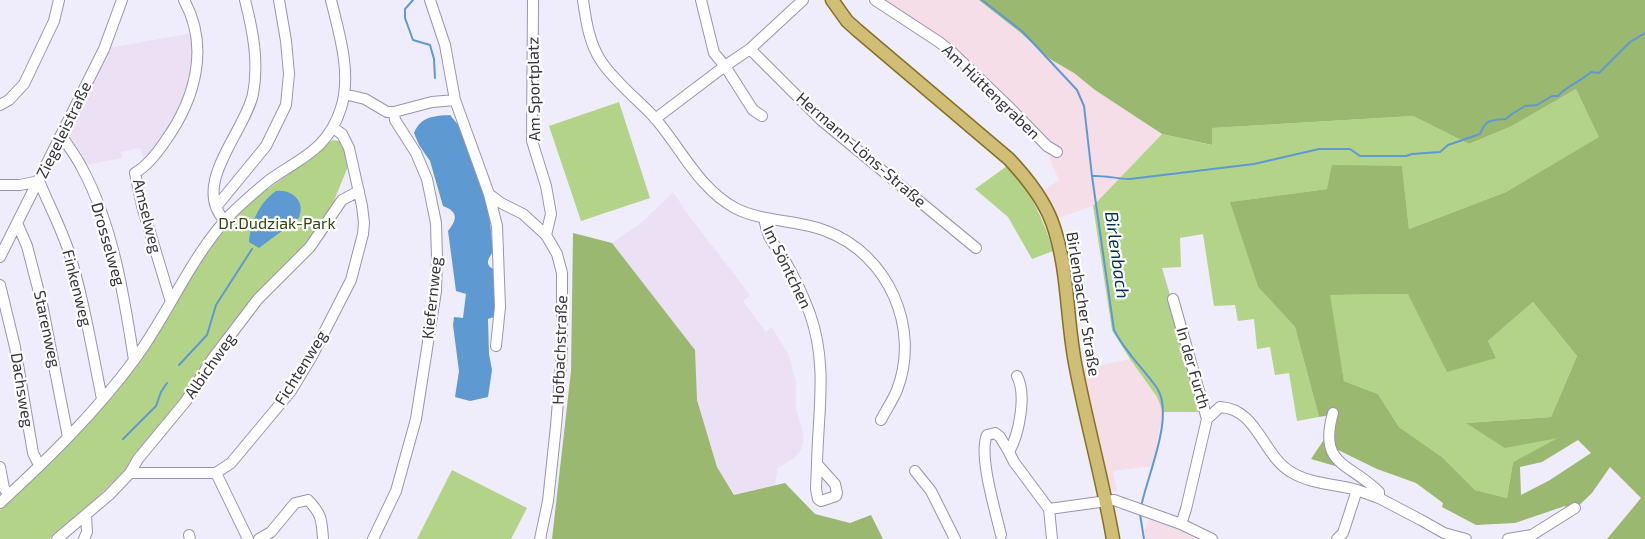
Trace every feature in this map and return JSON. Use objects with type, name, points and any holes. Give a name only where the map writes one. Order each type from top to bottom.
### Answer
[{"type":"main road","name":"Birlenbacher Straße","points":[[832,0],[857,30],[1009,159],[1030,184],[1051,220],[1059,245],[1074,358],[1114,539]]},
{"type":"street","points":[[0,105],[9,100],[24,84],[54,21],[59,0]]},
{"type":"street","name":"Ziegeleistraße","points":[[0,257],[104,49],[122,0]]},
{"type":"street","name":"Amselweg","points":[[171,302],[142,206],[135,173],[162,146],[178,124],[194,88],[197,70],[196,39],[189,9],[184,0]]},
{"type":"street","points":[[226,221],[216,207],[214,197],[215,176],[252,97],[255,83],[256,60],[254,40],[244,0]]},
{"type":"street","points":[[216,207],[266,146],[286,105],[289,74],[279,0]]},
{"type":"street","points":[[0,503],[68,437],[134,360],[204,248],[226,221],[268,182],[317,149],[333,128],[341,109],[344,94],[344,62],[331,0]]},
{"type":"street","points":[[430,0],[445,45],[455,100],[489,194],[497,226],[500,307],[496,346]]},
{"type":"street","name":"Am Sportplatz","points":[[533,0],[532,141],[546,186],[551,214],[546,235]]},
{"type":"street","points":[[583,0],[592,44],[601,61],[655,119],[715,194],[737,209],[764,218],[806,224],[839,236],[860,250],[886,280],[895,297],[905,336],[903,366],[897,390],[881,420]]},
{"type":"street","points":[[700,0],[714,53],[754,110],[762,116]]},
{"type":"street","points":[[655,119],[723,67],[750,49],[803,0]]},
{"type":"street","name":"Am Hüttengraben","points":[[875,0],[954,54],[1047,146],[1057,152]]},
{"type":"street","name":"Hermann-Löns-Straße","points":[[750,49],[821,120],[976,248]]},
{"type":"street","points":[[344,94],[360,97],[387,112],[394,112],[432,102],[455,100]]},
{"type":"street","name":"Kiefernweg","points":[[373,539],[396,490],[416,418],[436,291],[436,223],[426,179],[416,153],[395,120],[394,112]]},
{"type":"street","name":"Fichtenweg","points":[[216,473],[231,463],[291,391],[311,358],[351,280],[363,234],[362,206],[354,167],[345,138],[333,128]]},
{"type":"street","name":"Drosselweg","points":[[61,135],[82,168],[102,214],[112,244],[124,297],[134,360]]},
{"type":"street","points":[[0,185],[39,181]]},
{"type":"street","name":"Finkenweg","points":[[39,181],[70,254],[102,399]]},
{"type":"street","name":"Albichweg","points":[[56,539],[109,496],[130,473],[138,459],[186,401],[213,358],[258,299],[310,247],[342,200],[359,191]]},
{"type":"street","name":"Hofbachstraße","points":[[489,194],[501,203],[523,214],[546,235],[557,254],[562,273],[562,352],[548,501],[540,539]]},
{"type":"street","name":"Im Söntchen","points":[[764,218],[769,237],[783,258],[798,287],[810,315],[817,340],[822,395],[817,464]]},
{"type":"street","name":"Starenweg","points":[[17,224],[30,255],[42,304],[68,437]]},
{"type":"street","name":"Dachsweg","points":[[0,285],[15,347],[33,453],[38,466]]},
{"type":"street","name":"In der Furth","points":[[1173,299],[1207,419],[1181,524]]},
{"type":"street","points":[[1009,452],[1018,424],[1022,391],[1021,383],[1017,376]]},
{"type":"street","points":[[1207,419],[1220,407],[1235,410],[1253,424],[1276,459],[1290,472],[1312,480],[1357,490],[1379,498],[1444,533],[1466,539]]},
{"type":"street","points":[[1333,413],[1328,437],[1331,452],[1338,461],[1373,486],[1379,492],[1379,498]]},
{"type":"street","points":[[1001,535],[985,463],[987,436],[995,434],[1000,437],[1014,462],[1049,509],[1052,539]]},
{"type":"street","points":[[0,467],[4,488],[8,495]]},
{"type":"street","points":[[915,471],[919,483],[931,491],[955,539]]},
{"type":"street","points":[[130,473],[216,473],[248,539]]},
{"type":"street","points":[[1337,539],[1343,533],[1357,490]]},
{"type":"street","points":[[259,539],[271,532],[295,503],[308,500],[319,511],[323,539]]},
{"type":"street","points":[[1049,509],[1114,500],[1181,524],[1212,539]]},
{"type":"street","points":[[1508,539],[1532,535],[1575,508]]},
{"type":"street","points":[[84,539],[87,532],[86,516]]},
{"type":"shaded area","points":[[873,0],[979,0],[1050,59],[1074,73],[1095,90],[1162,134],[1093,206],[1049,221],[1036,196],[1059,180],[1048,155],[949,55]]},
{"type":"shaded area","points":[[192,33],[192,52],[188,81],[178,116],[145,162],[140,148],[121,152],[122,158],[85,165],[67,137],[109,48]]},
{"type":"shaded area","points":[[673,192],[750,295],[743,301],[766,332],[772,327],[789,356],[796,382],[796,409],[804,436],[801,450],[794,458],[778,468],[775,485],[735,495],[717,467],[697,400],[694,350],[612,243],[641,223]]},
{"type":"shaded area","points":[[1130,359],[1157,397],[1163,412],[1152,466],[1113,471],[1117,491],[1113,491],[1109,486],[1082,369]]},
{"type":"shaded area","points":[[1149,519],[1202,537],[1201,539],[1146,539],[1145,530]]},
{"type":"green space","points":[[979,0],[1645,0],[1645,539],[1607,539],[1641,498],[1610,467],[1592,493],[1571,513],[1565,506],[1515,523],[1476,525],[1442,507],[1443,503],[1416,483],[1377,469],[1336,449],[1342,468],[1311,459],[1325,438],[1330,415],[1319,417],[1295,327],[1258,287],[1230,202],[1327,189],[1332,165],[1402,166],[1409,229],[1506,192],[1599,137],[1576,89],[1512,126],[1469,144],[1413,116],[1212,128],[1212,145],[1162,134],[1095,90],[1074,73],[1050,59]],"holes":[[[1408,294],[1447,372],[1496,358],[1488,341],[1533,302],[1577,356],[1551,417],[1466,423],[1505,448],[1558,438],[1513,462],[1507,498],[1475,490],[1442,457],[1399,427],[1378,394],[1344,381],[1330,295]],[[1578,440],[1591,453],[1550,480],[1521,495],[1520,467],[1542,462]]]},
{"type":"green space","points":[[1576,89],[1600,137],[1506,192],[1409,229],[1402,167],[1327,189],[1231,202],[1258,287],[1295,327],[1319,417],[1297,421],[1289,373],[1275,375],[1270,347],[1257,349],[1254,319],[1238,321],[1235,305],[1214,306],[1203,234],[1180,238],[1181,267],[1162,268],[1205,412],[1163,412],[1157,397],[1112,330],[1093,206],[1162,134],[1211,145],[1211,128],[1413,116],[1469,144],[1512,126]]},
{"type":"green space","points":[[619,102],[650,198],[581,221],[549,126]]},
{"type":"green space","name":"Dr.Dudziak-Park","points":[[333,140],[342,143],[349,164],[329,213],[315,235],[264,285],[192,384],[125,470],[86,509],[49,539],[0,539],[0,510],[136,366],[208,250],[249,202],[318,154]]},
{"type":"green space","points":[[1007,166],[1023,186],[1035,206],[1053,251],[1032,259],[1008,217],[975,189]]},
{"type":"green space","points":[[573,233],[612,243],[695,350],[697,400],[717,467],[734,495],[785,483],[815,514],[850,523],[871,515],[883,539],[552,539],[571,371]]},
{"type":"green space","points":[[1408,294],[1496,358],[1488,341],[1533,302],[1577,356],[1551,417],[1467,423],[1560,438],[1513,462],[1507,498],[1475,490],[1442,457],[1399,427],[1378,394],[1344,381],[1329,295]]},
{"type":"green space","points":[[452,470],[527,508],[511,539],[417,539]]},
{"type":"water","points":[[450,115],[459,126],[489,211],[493,252],[489,257],[488,264],[495,270],[496,302],[494,317],[488,319],[489,354],[492,370],[488,397],[470,401],[455,397],[459,371],[453,325],[454,317],[463,318],[466,294],[456,291],[448,231],[455,217],[452,211],[443,206],[430,161],[419,145],[414,133],[424,120]]},
{"type":"water","points":[[276,191],[288,192],[297,198],[301,208],[300,213],[298,219],[259,248],[249,242],[252,227],[257,213],[265,201]]},
{"type":"waterway","points":[[413,0],[405,9],[405,18],[413,40],[430,45],[434,59],[435,78]]},
{"type":"waterway","name":"Birlenbach","points":[[982,0],[1022,31],[1077,90],[1084,106],[1114,330],[1123,346],[1157,388],[1162,400],[1163,414],[1158,446],[1141,507]]},
{"type":"waterway","points":[[1092,176],[1130,179],[1254,164],[1319,149],[1350,149],[1360,156],[1406,156],[1440,152],[1448,145],[1480,134],[1484,125],[1490,121],[1506,119],[1525,106],[1537,105],[1552,96],[1558,96],[1591,72],[1599,73],[1630,42],[1645,33]]},
{"type":"waterway","points":[[179,365],[207,335],[216,305],[252,249]]},
{"type":"waterway","points":[[123,439],[156,406],[161,392],[167,383]]},
{"type":"waterway","name":"Birlenbach","points":[[1140,514],[1144,539]]}]
